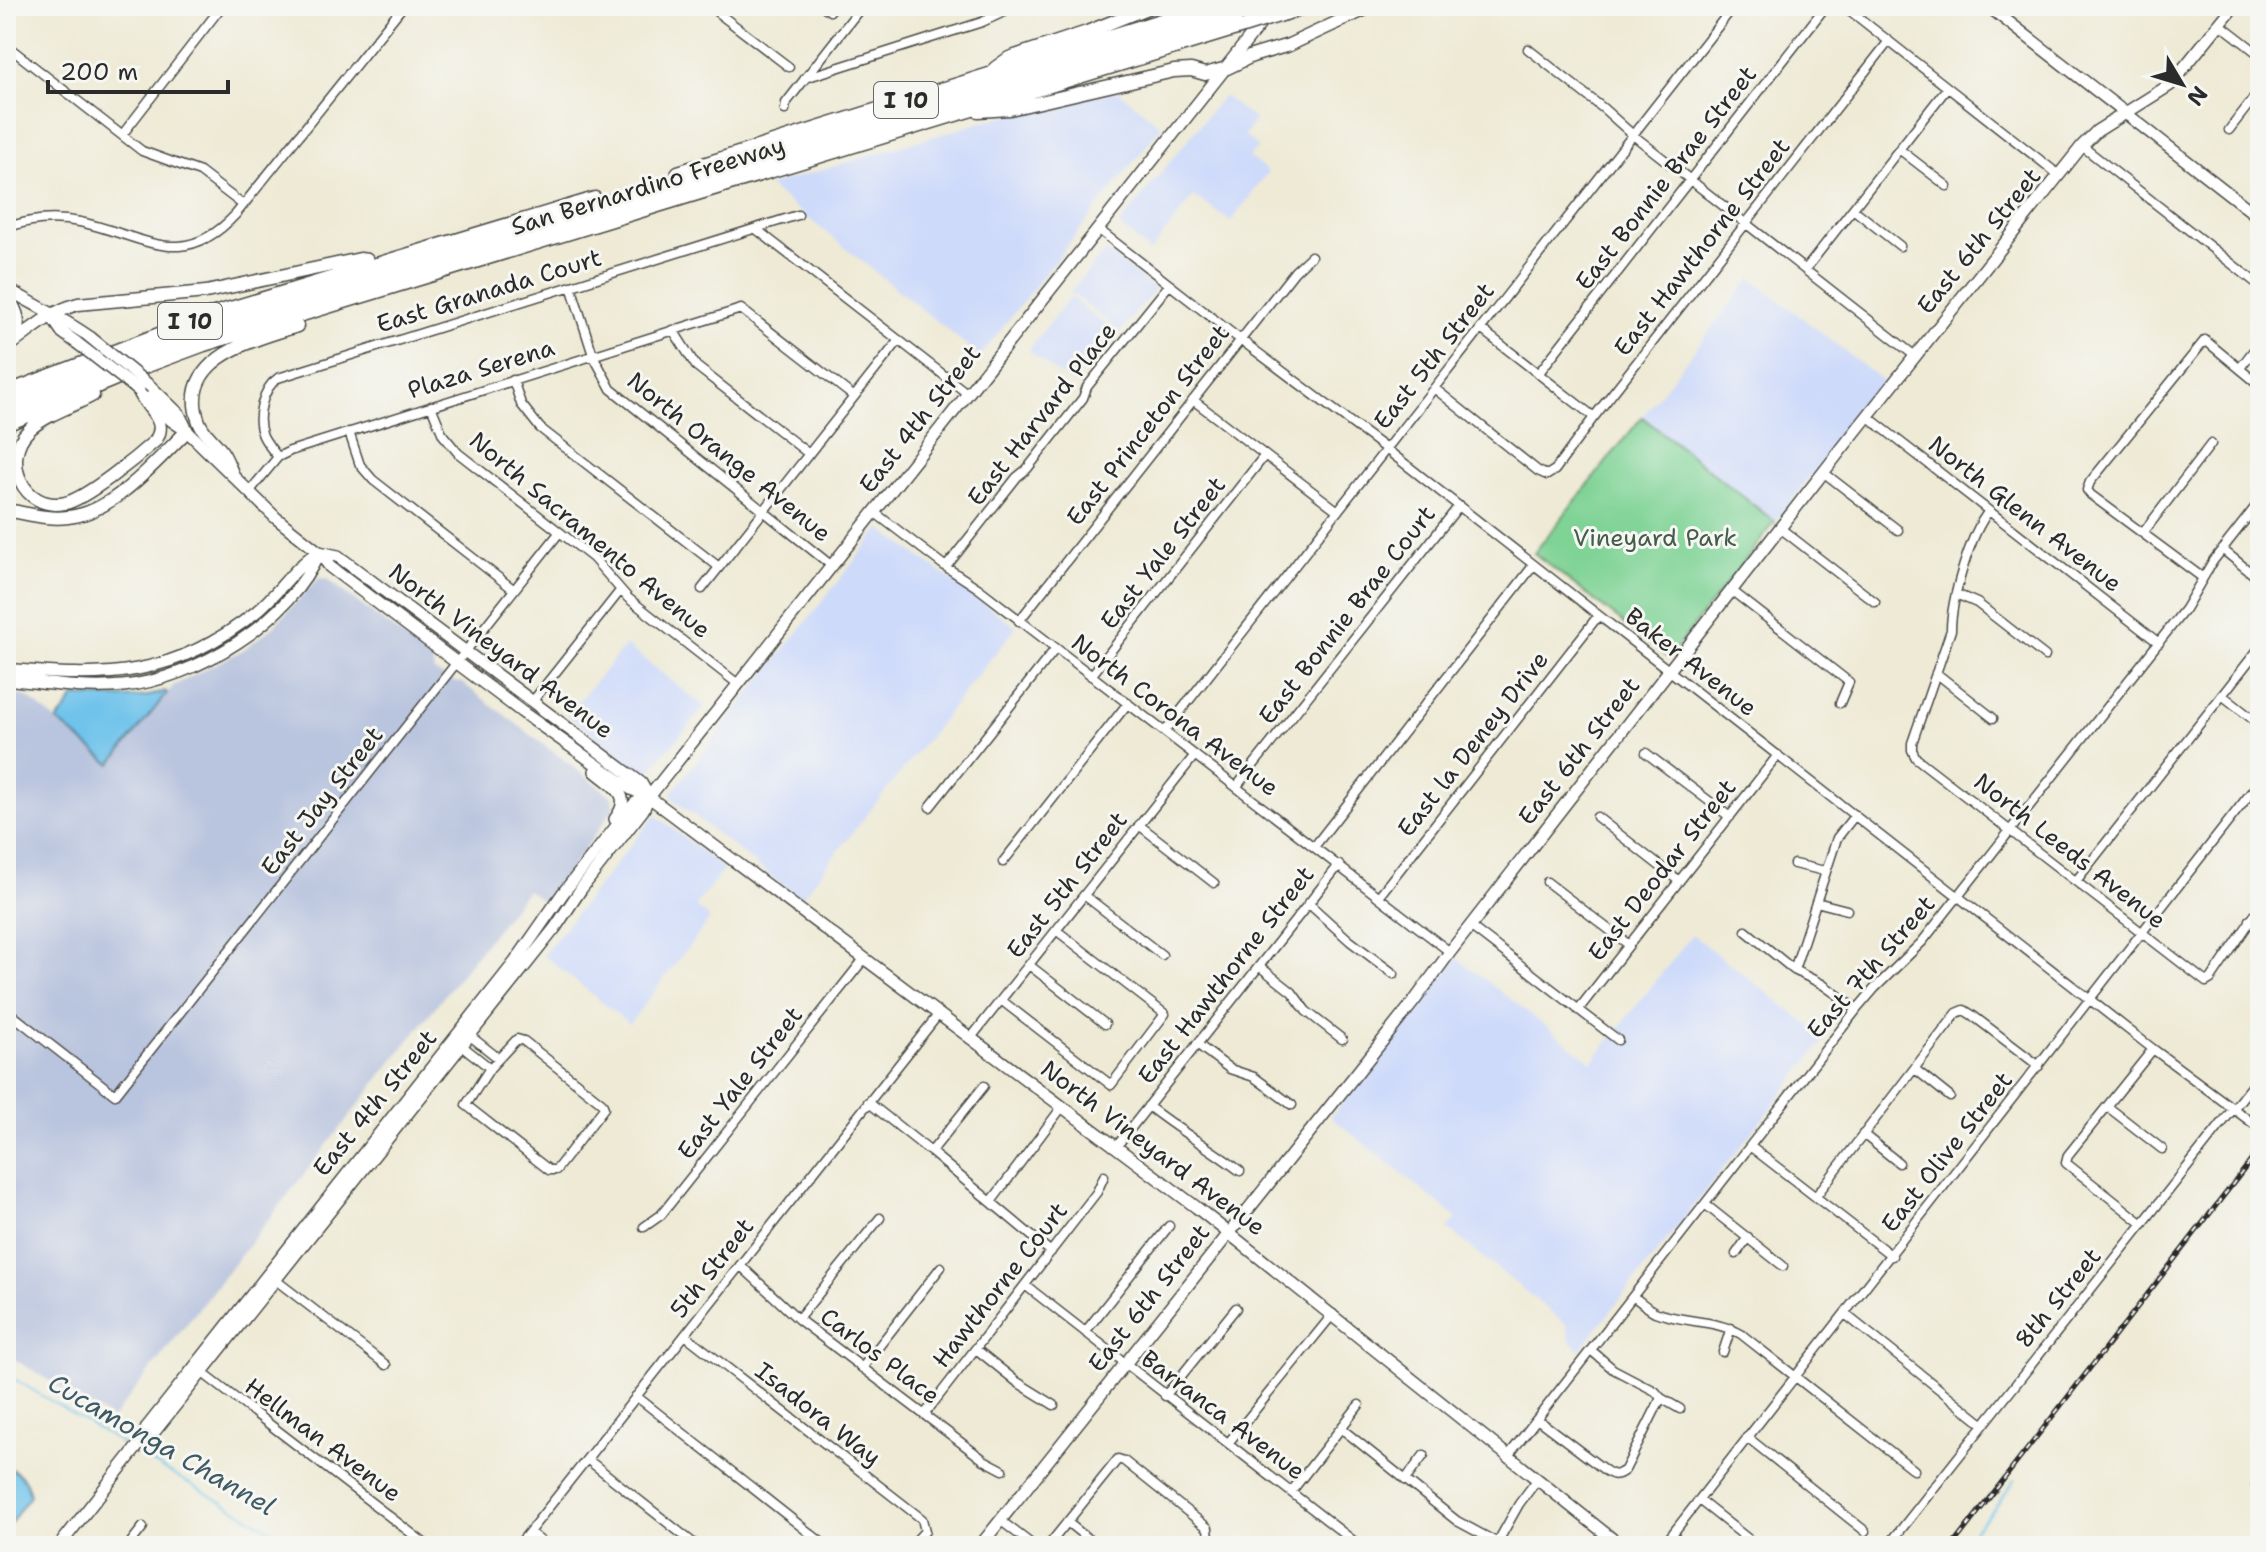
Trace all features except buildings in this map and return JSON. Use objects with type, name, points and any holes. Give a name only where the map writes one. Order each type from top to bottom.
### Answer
[{"type":"highway","points":[[988,74],[1009,58],[1152,6]]},
{"type":"highway","name":"San Bernardino Freeway","points":[[6,392],[204,316],[607,195],[1205,6]]},
{"type":"highway","points":[[6,403],[141,348],[211,324],[1240,6]]},
{"type":"highway","name":"San Bernardino Freeway","points":[[6,425],[204,345],[1243,27],[1278,9],[1310,6]]},
{"type":"highway","points":[[967,111],[993,112],[1174,71],[1191,70],[1205,74],[1289,45],[1372,6]]},
{"type":"highway","points":[[6,414],[97,375],[220,330],[1254,13],[1278,9]]},
{"type":"highway","points":[[6,346],[51,315],[78,304],[206,292],[360,259],[378,262]]},
{"type":"highway","points":[[6,291],[19,321],[17,331],[6,346]]},
{"type":"highway","points":[[233,475],[223,453],[203,431],[198,418],[196,395],[208,368],[219,357],[239,346],[346,310],[377,293]]},
{"type":"highway","points":[[142,368],[27,432],[15,455],[17,475],[25,489],[44,502],[68,503],[81,497],[149,446],[159,435],[161,425],[144,403],[145,389]]},
{"type":"highway","points":[[6,510],[58,518],[89,512],[126,488],[187,431]]},
{"type":"main road","points":[[1988,6],[2260,218]]},
{"type":"main road","name":"East 6th Street","points":[[980,1546],[1415,1000],[1823,472],[2082,146],[2097,131],[2170,85],[2220,24],[2229,8]]},
{"type":"main road","name":"East 4th Street","points":[[271,1276],[562,919],[581,889],[643,810],[649,797],[1098,229],[1278,9]]},
{"type":"main road","name":"North Vineyard Avenue","points":[[6,291],[70,322],[145,389]]},
{"type":"main road","name":"North Vineyard Avenue","points":[[51,315],[62,332],[179,414],[187,431],[276,518],[319,552],[330,567],[522,712],[631,789],[649,797],[1229,1232],[1621,1546]]},
{"type":"main road","points":[[6,669],[75,675],[111,674],[171,661],[221,638],[243,622],[279,590],[302,562],[319,552]]},
{"type":"main road","points":[[6,679],[74,687],[126,686],[186,669],[232,646],[270,618],[310,572],[319,552]]},
{"type":"main road","name":"North Vineyard Avenue","points":[[319,552],[338,556],[641,783],[649,797]]},
{"type":"main road","points":[[522,712],[535,714],[567,735],[578,736]]},
{"type":"main road","points":[[568,886],[573,873],[621,811],[624,801],[622,794],[588,765],[584,755]]},
{"type":"main road","name":"East 4th Street","points":[[59,1546],[141,1442],[147,1427],[198,1369],[515,962],[568,886],[635,803],[649,797]]},
{"type":"street","points":[[122,135],[222,6]]},
{"type":"street","points":[[6,228],[28,221],[80,222],[156,245],[182,246],[207,240],[228,223],[403,6]]},
{"type":"street","points":[[709,6],[789,67]]},
{"type":"street","points":[[785,110],[786,103],[862,6]]},
{"type":"street","points":[[805,78],[982,22],[998,10],[1017,6]]},
{"type":"street","name":"East 5th Street","points":[[1165,731],[1734,6]]},
{"type":"street","name":"East Bonnie Brae Street","points":[[1538,374],[1826,6]]},
{"type":"street","points":[[1844,6],[2059,175]]},
{"type":"street","points":[[2220,24],[2260,55]]},
{"type":"street","name":"East Hawthorne Street","points":[[1434,388],[1547,475],[1555,470],[1889,41]]},
{"type":"street","points":[[6,45],[153,156],[200,172],[243,205]]},
{"type":"street","points":[[1528,49],[1689,180],[1915,356]]},
{"type":"street","points":[[1805,270],[1947,88]]},
{"type":"street","points":[[2229,130],[2260,90]]},
{"type":"street","points":[[2082,146],[2260,286]]},
{"type":"street","points":[[1899,149],[1947,186]]},
{"type":"street","points":[[1853,209],[1900,246]]},
{"type":"street","name":"East Granada Court","points":[[278,457],[264,438],[260,421],[265,389],[278,378],[798,215]]},
{"type":"street","points":[[756,229],[968,394]]},
{"type":"street","name":"Baker Avenue","points":[[1098,229],[1386,449],[1957,897],[2259,1129]]},
{"type":"street","name":"East Princeton Street","points":[[1019,621],[1295,271],[1311,256]]},
{"type":"street","name":"East Harvard Place","points":[[946,567],[1044,448],[1083,398],[1087,387],[1169,285]]},
{"type":"street","name":"North Orange Avenue","points":[[571,286],[593,355],[603,376],[622,400],[832,566]]},
{"type":"street","name":"Plaza Serena","points":[[278,457],[741,309],[853,396]]},
{"type":"street","points":[[1481,329],[1594,417]]},
{"type":"street","points":[[673,330],[696,366],[809,454]]},
{"type":"street","points":[[702,589],[899,340]]},
{"type":"street","points":[[2203,578],[2087,490],[2090,482],[2205,340],[2257,383]]},
{"type":"street","points":[[2240,368],[2260,342]]},
{"type":"street","points":[[513,380],[521,404],[540,428],[719,567]]},
{"type":"street","points":[[1193,400],[1338,511]]},
{"type":"street","name":"North Sacramento Avenue","points":[[431,406],[443,435],[458,453],[593,558],[620,591],[738,684]]},
{"type":"street","name":"North Glenn Avenue","points":[[1867,416],[2159,643]]},
{"type":"street","points":[[349,432],[360,465],[373,480],[513,589]]},
{"type":"street","points":[[2143,533],[2211,444]]},
{"type":"street","name":"East Yale Street","points":[[1091,676],[1265,455]]},
{"type":"street","points":[[249,492],[278,457]]},
{"type":"street","points":[[1823,472],[1898,530]]},
{"type":"street","name":"East 7th Street","points":[[1508,1456],[1857,1009],[1922,942],[2159,643],[2185,609],[2222,549],[2260,501]]},
{"type":"street","name":"East Bonnie Brae Court","points":[[1237,786],[1458,507]]},
{"type":"street","points":[[1989,511],[1979,523],[1951,612],[1951,630],[1936,673],[1993,718]]},
{"type":"street","name":"North Corona Avenue","points":[[874,512],[978,588],[1450,952]]},
{"type":"street","points":[[1780,528],[1875,602]]},
{"type":"street","name":"East Jay Street","points":[[6,1010],[115,1095],[559,533]]},
{"type":"street","points":[[2222,549],[2260,580]]},
{"type":"street","name":"East Hawthorne Street","points":[[1314,847],[1533,566]]},
{"type":"street","points":[[1731,590],[1849,682],[1840,703]]},
{"type":"street","points":[[532,702],[620,591]]},
{"type":"street","points":[[1956,594],[1977,603],[2045,656]]},
{"type":"street","name":"East la Deney Drive","points":[[1379,896],[1598,616]]},
{"type":"street","points":[[2076,881],[2260,647]]},
{"type":"street","points":[[930,807],[1056,648]]},
{"type":"street","name":"North Leeds Avenue","points":[[1936,673],[1912,750],[1923,764],[2206,982],[2239,940],[2250,920]]},
{"type":"street","points":[[2222,695],[2260,725]]},
{"type":"street","points":[[1003,862],[1128,703]]},
{"type":"street","points":[[1646,753],[1730,817]]},
{"type":"street","name":"East 5th Street","points":[[970,1039],[1195,755]]},
{"type":"street","name":"East Deodar Street","points":[[1578,1010],[1778,755]]},
{"type":"street","name":"East Olive Street","points":[[1663,1546],[2260,781]]},
{"type":"street","points":[[1794,970],[1837,838],[1855,815]]},
{"type":"street","points":[[1597,817],[1679,881]]},
{"type":"street","points":[[1139,825],[1214,883]]},
{"type":"street","points":[[1794,864],[1825,871]]},
{"type":"street","name":"East Hawthorne Street","points":[[1116,1147],[1339,865]]},
{"type":"street","points":[[1547,882],[1629,945]]},
{"type":"street","points":[[1084,895],[1162,955]]},
{"type":"street","points":[[1816,902],[1847,910]]},
{"type":"street","points":[[1308,903],[1350,941],[1394,974]]},
{"type":"street","points":[[2260,907],[2250,920],[2260,928]]},
{"type":"street","points":[[1470,926],[1618,1040]]},
{"type":"street","points":[[1001,1000],[1111,1085],[1165,1014],[1056,930]]},
{"type":"street","points":[[1746,931],[1794,970],[1822,984],[1857,1009]]},
{"type":"street","name":"East Yale Street","points":[[644,1227],[661,1215],[864,959]]},
{"type":"street","points":[[1029,965],[1105,1024]]},
{"type":"street","points":[[1259,966],[1292,992],[1306,1011],[1342,1039]]},
{"type":"street","points":[[1816,1196],[1957,1013],[1964,1010],[2039,1066]]},
{"type":"street","name":"5th Street","points":[[518,1546],[938,1015]]},
{"type":"street","points":[[521,1039],[602,1103],[603,1111],[560,1168],[549,1170],[466,1105],[498,1058],[514,1040],[521,1039]]},
{"type":"street","points":[[465,1040],[498,1058]]},
{"type":"street","points":[[465,1040],[490,1068]]},
{"type":"street","points":[[1197,1044],[1230,1069],[1254,1077],[1292,1105]]},
{"type":"street","points":[[2143,1224],[2066,1163],[2068,1155],[2153,1049]]},
{"type":"street","points":[[1915,1069],[1950,1097]]},
{"type":"street","name":"8th Street","points":[[1888,1546],[2260,1075]]},
{"type":"street","points":[[931,1152],[984,1086]]},
{"type":"street","points":[[868,1102],[1051,1252]]},
{"type":"street","points":[[1148,1106],[1240,1171]]},
{"type":"street","points":[[991,1202],[1062,1107]]},
{"type":"street","points":[[2108,1107],[2162,1149]]},
{"type":"street","points":[[1863,1134],[1899,1163]]},
{"type":"street","points":[[1751,1147],[1892,1256]]},
{"type":"street","name":"Hawthorne Court","points":[[924,1415],[1097,1192],[1104,1176]]},
{"type":"street","points":[[1706,1205],[1783,1266]]},
{"type":"street","points":[[798,1319],[880,1218]]},
{"type":"street","points":[[1085,1332],[1169,1226]]},
{"type":"street","points":[[1736,1254],[1748,1237]]},
{"type":"street","name":"Carlos Place","points":[[740,1265],[798,1319],[984,1460],[1003,1470]]},
{"type":"street","points":[[862,1368],[941,1267]]},
{"type":"street","points":[[271,1276],[386,1365]]},
{"type":"street","name":"Barranca Avenue","points":[[1025,1285],[1360,1546]]},
{"type":"street","points":[[1634,1297],[1652,1311],[1731,1328],[1914,1470]]},
{"type":"street","points":[[1165,1396],[1236,1308]]},
{"type":"street","points":[[1229,1442],[1333,1314]]},
{"type":"street","points":[[1845,1314],[1983,1424]]},
{"type":"street","points":[[1723,1352],[1731,1328]]},
{"type":"street","name":"Isadora Way","points":[[685,1335],[922,1519],[925,1531],[911,1546]]},
{"type":"street","points":[[976,1349],[1017,1382],[1054,1405]]},
{"type":"street","points":[[1592,1351],[1613,1369],[1655,1391],[1680,1409]]},
{"type":"street","name":"Hellman Avenue","points":[[198,1369],[428,1546]]},
{"type":"street","points":[[636,1396],[826,1546]]},
{"type":"street","points":[[1537,1419],[1613,1476],[1619,1475],[1625,1470],[1661,1398]]},
{"type":"street","points":[[1291,1492],[1359,1405]]},
{"type":"street","points":[[1342,1429],[1457,1521],[1497,1544],[1519,1504],[1537,1480]]},
{"type":"street","points":[[1747,1437],[1865,1531]]},
{"type":"street","points":[[1405,1480],[1424,1455]]},
{"type":"street","points":[[587,1459],[697,1546]]},
{"type":"street","points":[[1048,1546],[1118,1459],[1208,1528],[1209,1539],[1201,1546]]},
{"type":"street","points":[[1699,1500],[1757,1546]]},
{"type":"street","points":[[1000,1520],[1034,1546]]},
{"type":"street","points":[[1067,1522],[1097,1546]]},
{"type":"street","points":[[128,1546],[143,1527]]},
{"type":"street","points":[[529,1532],[547,1546]]},
{"type":"shaded area","points":[[1118,91],[1162,126],[980,356],[768,186],[999,117]]},
{"type":"shaded area","points":[[1223,96],[1255,120],[1244,135],[1258,147],[1249,157],[1268,172],[1231,222],[1194,196],[1150,252],[1119,225]]},
{"type":"shaded area","points":[[1105,251],[1155,289],[1120,332],[1070,292]]},
{"type":"shaded area","points":[[1751,278],[1883,381],[1775,522],[1642,417]]},
{"type":"shaded area","points":[[1070,297],[1114,331],[1072,384],[1030,352]]},
{"type":"shaded area","points":[[880,528],[1016,627],[800,899],[672,798],[672,792]]},
{"type":"shaded area","points":[[319,578],[327,579],[432,659],[434,672],[461,682],[609,794],[613,798],[614,808],[546,903],[527,890],[112,1419],[6,1354],[6,692],[27,697],[111,764],[173,686],[243,650],[272,628]]},
{"type":"shaded area","points":[[626,645],[705,707],[647,774],[567,715]]},
{"type":"shaded area","points":[[655,815],[724,869],[695,906],[710,919],[629,1024],[543,955]]},
{"type":"shaded area","points":[[1692,935],[1826,1038],[1580,1350],[1569,1339],[1567,1325],[1448,1229],[1457,1218],[1331,1117],[1457,958],[1592,1062]]},
{"type":"green space","name":"Vineyard Park","points":[[1642,417],[1775,522],[1668,658],[1534,553]]},
{"type":"water","points":[[167,693],[111,764],[57,721],[75,697],[134,697]]},
{"type":"water","points":[[6,1467],[22,1477],[30,1495],[6,1530]]},
{"type":"waterway","name":"Cucamonga Channel","points":[[6,1374],[129,1448]]},
{"type":"waterway","name":"Cucamonga Channel","points":[[137,1454],[300,1546]]},
{"type":"waterway","points":[[1942,1543],[1953,1536],[1966,1539],[1995,1508],[2015,1480]]},
{"type":"railway","points":[[1952,1546],[2260,1149]]}]
